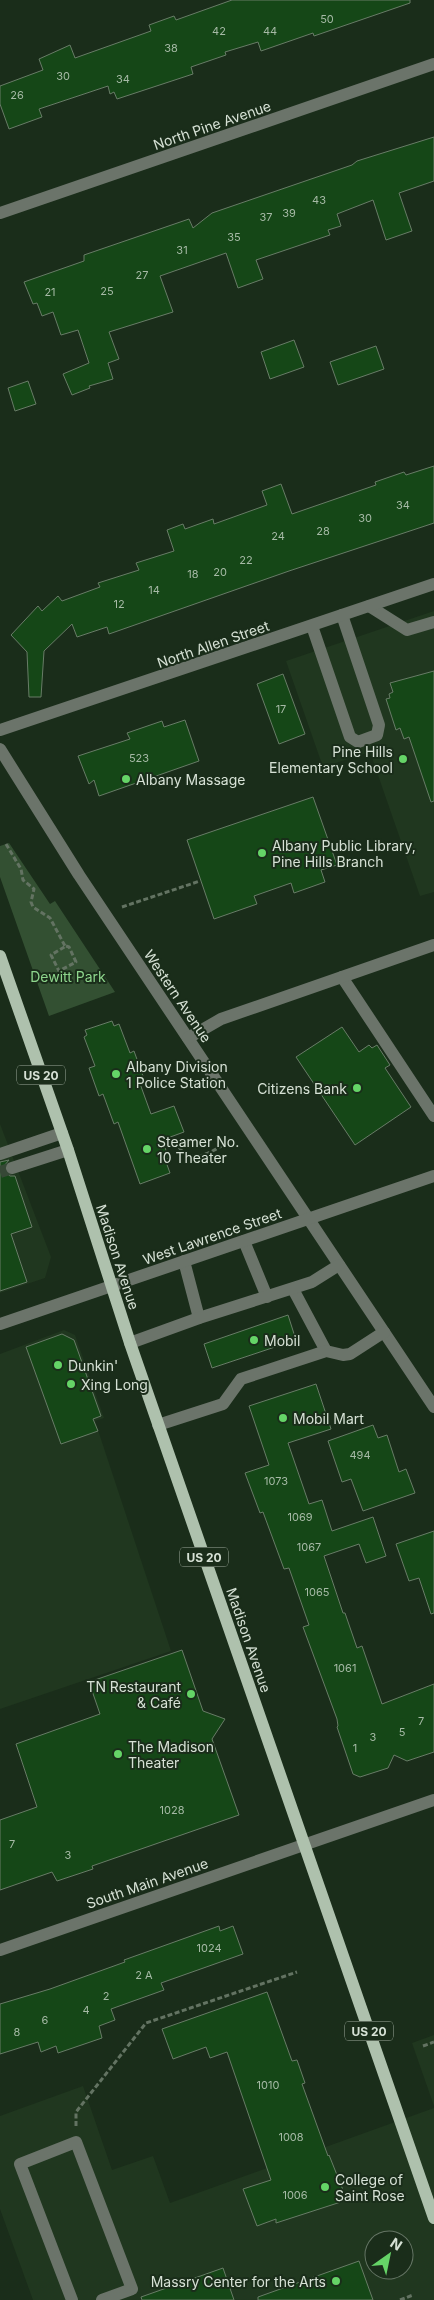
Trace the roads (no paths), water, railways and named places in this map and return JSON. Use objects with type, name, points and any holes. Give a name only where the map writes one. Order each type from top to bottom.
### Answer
[{"type":"main road","name":"Madison Avenue","points":[[0,956],[68,1150],[130,1344],[434,2218]]},
{"type":"street","name":"North Pine Avenue","points":[[0,214],[434,64]]},
{"type":"street","name":"North Allen Street","points":[[0,730],[434,584]]},
{"type":"street","points":[[368,606],[407,630],[434,622]]},
{"type":"street","points":[[312,626],[350,736],[358,742],[374,737],[379,731],[379,725],[342,615]]},
{"type":"street","name":"Western Avenue","points":[[0,749],[105,914],[434,1407]]},
{"type":"street","points":[[188,1038],[222,1019],[434,945]]},
{"type":"street","points":[[342,977],[434,1116]]},
{"type":"street","points":[[0,1154],[62,1133]]},
{"type":"street","points":[[12,1168],[68,1150]]},
{"type":"street","name":"West Lawrence Street","points":[[0,1324],[434,1176]]},
{"type":"street","points":[[244,1241],[268,1297]]},
{"type":"street","points":[[184,1261],[199,1318]]},
{"type":"street","points":[[130,1344],[199,1318],[312,1282],[339,1265]]},
{"type":"street","points":[[293,1288],[326,1351]]},
{"type":"street","points":[[158,1425],[223,1404],[241,1379],[326,1351],[340,1355],[350,1354],[384,1332]]},
{"type":"street","name":"South Main Avenue","points":[[0,1950],[434,1800]]},
{"type":"street","points":[[72,2300],[20,2164],[76,2142],[132,2289],[102,2300]]},
{"type":"tunnel","points":[[0,1172],[12,1168]]},
{"type":"place","name":"Pine Hills Elementary School","points":[[403,759]]},
{"type":"place","name":"Albany Massage","points":[[126,779]]},
{"type":"place","name":"Albany Public Library, Pine Hills Branch","points":[[262,853]]},
{"type":"place","name":"Albany Division 1 Police Station","points":[[116,1074]]},
{"type":"place","name":"Citizens Bank","points":[[357,1088]]},
{"type":"place","name":"Steamer No. 10 Theater","points":[[147,1149]]},
{"type":"place","name":"Mobil","points":[[254,1340]]},
{"type":"place","name":"Dunkin'","points":[[58,1365]]},
{"type":"place","name":"Xing Long","points":[[71,1384]]},
{"type":"place","name":"Mobil Mart","points":[[283,1418]]},
{"type":"place","name":"TN Restaurant & Café","points":[[191,1694]]},
{"type":"place","name":"The Madison Theater","points":[[118,1754]]},
{"type":"place","name":"College of Saint Rose","points":[[325,2187]]},
{"type":"place","name":"Massry Center for the Arts","points":[[336,2281]]},
{"type":"park label","name":"Dewitt Park","points":[[68,976]]}]
